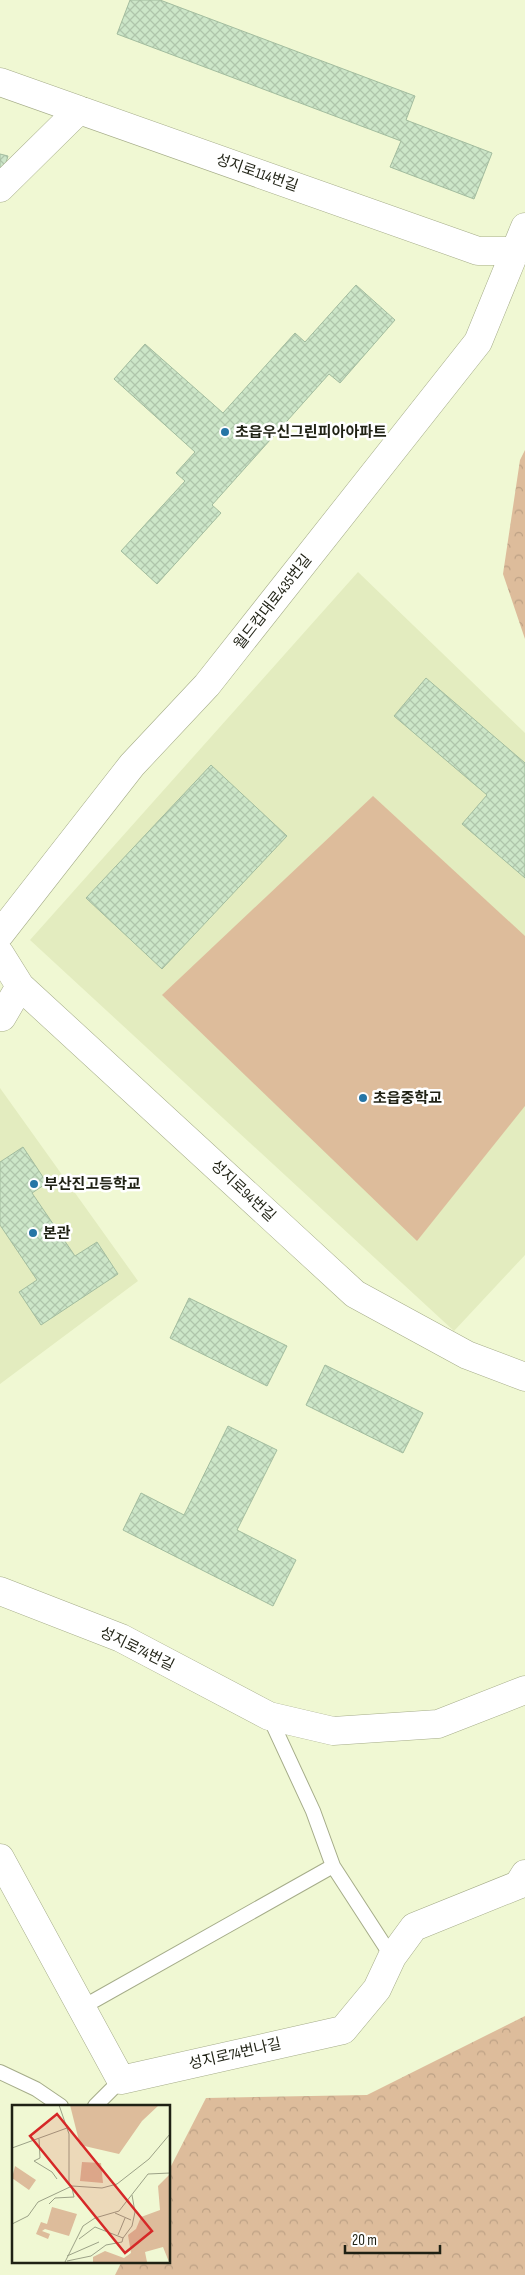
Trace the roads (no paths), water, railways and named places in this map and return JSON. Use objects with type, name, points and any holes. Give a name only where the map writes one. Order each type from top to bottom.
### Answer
[{"type":"street","name":"성지로114번길","points":[[0,82],[478,251],[521,239]]},
{"type":"street","points":[[0,188],[79,110]]},
{"type":"street","name":"월드컵대로435번길","points":[[0,934],[132,765],[207,685],[478,342],[521,239]]},
{"type":"street","points":[[0,954],[20,986],[1,1019]]},
{"type":"street","name":"성지로94번길","points":[[20,986],[355,1294],[467,1355],[525,1376]]},
{"type":"street","name":"성지로74번길","points":[[0,1591],[121,1638],[269,1716],[332,1731],[438,1724],[525,1690]]},
{"type":"street","points":[[0,1858],[120,2080]]},
{"type":"street","name":"성지로74번나길","points":[[120,2080],[343,2030],[376,1989],[392,1957],[414,1927],[518,1885],[525,1874]]},
{"type":"lane","points":[[269,1716],[313,1811],[333,1866],[392,1957]]},
{"type":"lane","points":[[82,2008],[333,1866]]},
{"type":"lane","points":[[0,2072],[36,2089],[59,2105]]},
{"type":"lane","points":[[96,2105],[120,2080]]},
{"type":"place","name":"초읍우신그린피아아파트","points":[[225,432]]},
{"type":"place","name":"초읍중학교","points":[[363,1098]]},
{"type":"place","name":"부산진고등학교","points":[[34,1184]]},
{"type":"place","name":"본관","points":[[33,1233]]}]
